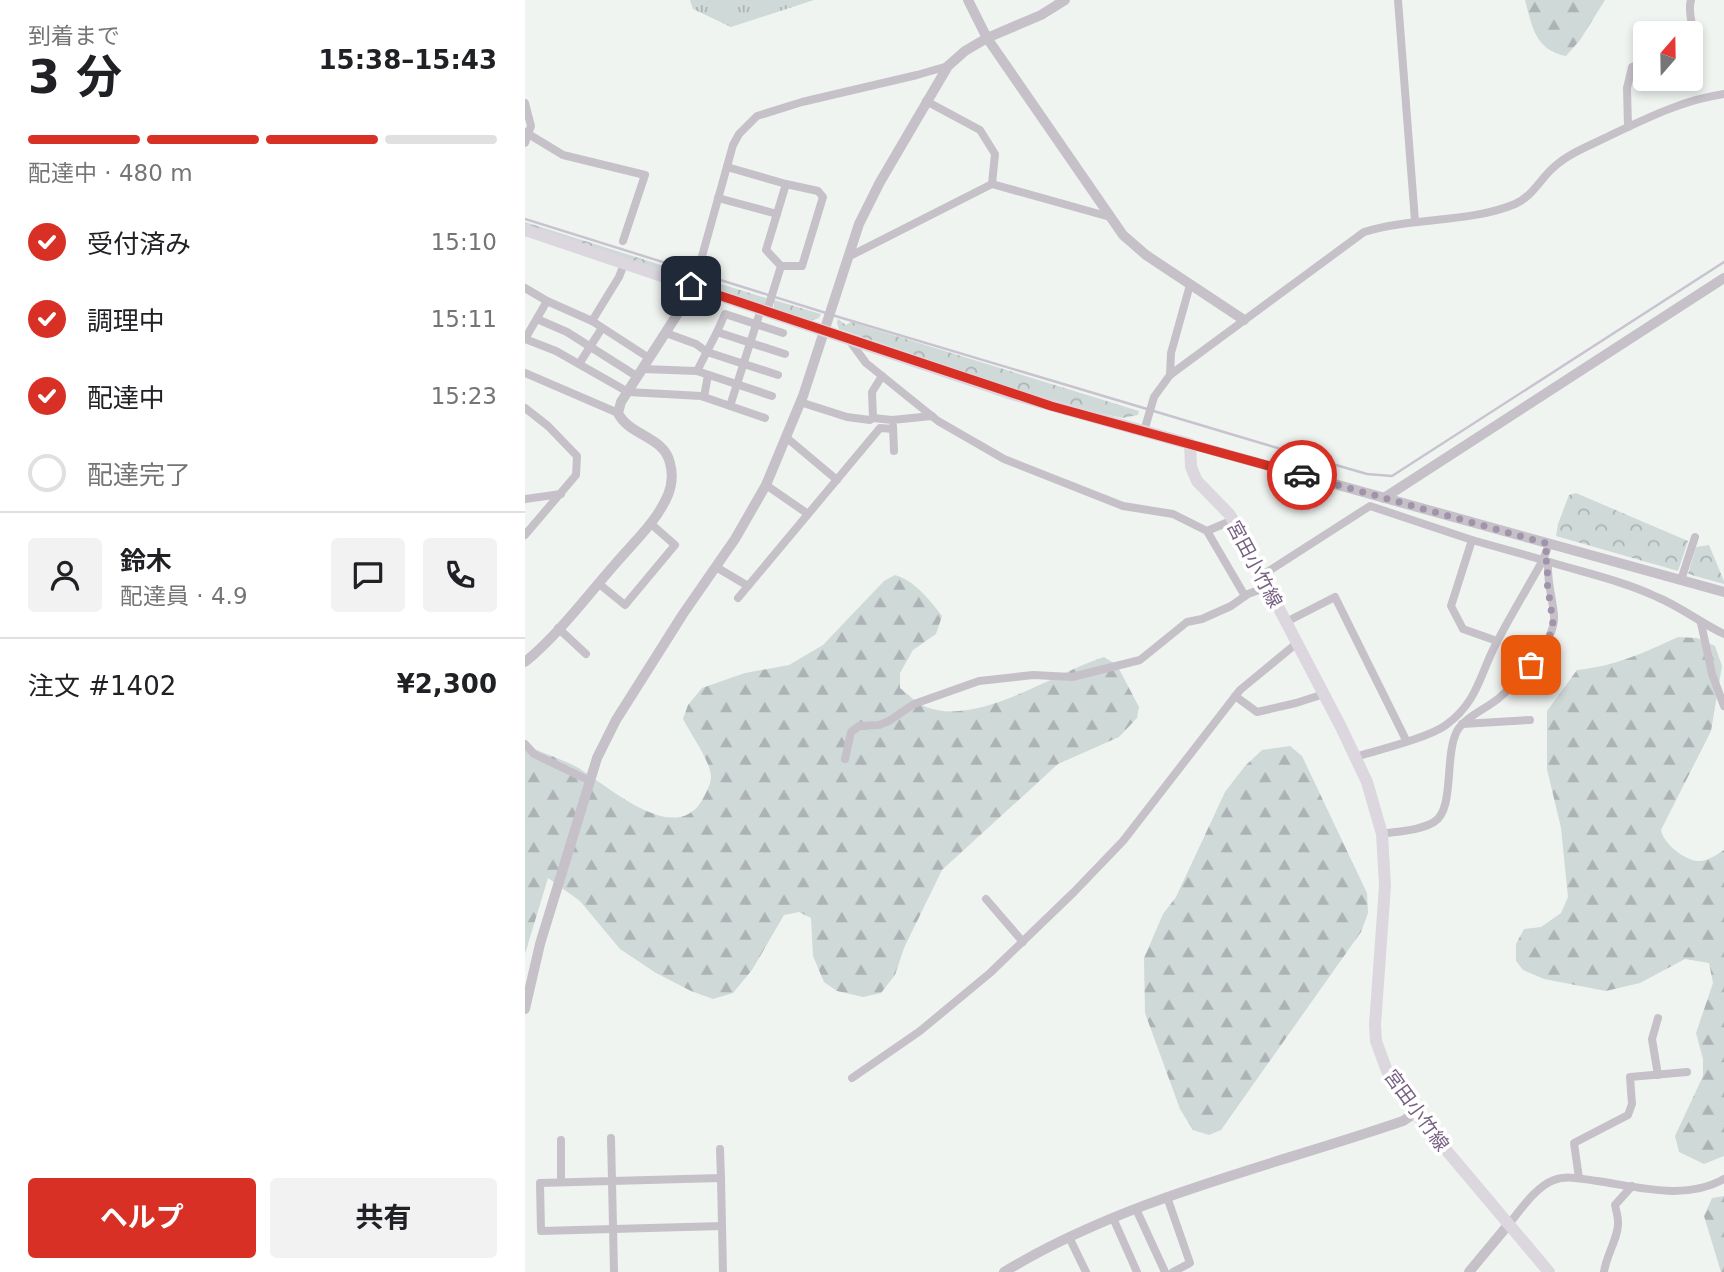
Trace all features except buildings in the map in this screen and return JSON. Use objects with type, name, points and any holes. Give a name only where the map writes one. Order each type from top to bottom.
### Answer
[{"type":"main road","points":[[525,230],[624,264],[695,276],[768,303],[826,330],[1015,395],[1189,444]]},
{"type":"main road","name":"宮田小竹線","points":[[1189,444],[1191,467],[1197,481],[1233,520],[1367,782],[1382,834],[1385,886],[1374,1025],[1376,1041],[1387,1071],[1415,1113],[1549,1272]]},
{"type":"street","points":[[968,0],[987,38],[1110,217],[1133,245],[1244,320]]},
{"type":"street","points":[[525,1009],[540,943],[588,780],[616,720],[752,512],[766,485],[787,438],[826,330],[846,257],[880,182],[948,65],[987,38],[1041,15],[1065,0]]},
{"type":"street","points":[[1398,0],[1415,220]]},
{"type":"street","points":[[1691,0],[1691,21]]},
{"type":"street","points":[[618,413],[628,392],[666,333],[695,276],[739,134],[757,116],[801,102],[917,75],[948,65]]},
{"type":"street","points":[[1628,127],[1629,76],[1633,67]]},
{"type":"street","points":[[1144,431],[1154,397],[1170,375],[1364,232],[1415,220],[1492,211],[1518,203],[1538,186],[1553,167],[1581,149],[1691,100],[1724,94]]},
{"type":"street","points":[[926,101],[980,130],[995,154],[992,184]]},
{"type":"street","points":[[525,103],[531,126],[525,143]]},
{"type":"street","points":[[527,133],[563,156],[645,175],[623,241]]},
{"type":"street","points":[[727,167],[818,191],[823,197],[802,266],[781,265],[766,250],[786,184]]},
{"type":"street","points":[[846,257],[992,184],[1110,217]]},
{"type":"street","points":[[718,198],[777,214]]},
{"type":"street","points":[[592,321],[624,264]]},
{"type":"street","points":[[730,406],[756,324],[768,303],[781,265]]},
{"type":"street","points":[[1384,498],[1724,278]]},
{"type":"street","points":[[1170,375],[1171,353],[1190,285]]},
{"type":"street","points":[[525,288],[592,321],[649,358]]},
{"type":"street","points":[[547,301],[525,339],[556,351],[628,392],[704,397],[765,418]]},
{"type":"street","points":[[697,371],[725,314],[783,333]]},
{"type":"street","points":[[525,316],[568,332],[640,373],[697,371],[772,396]]},
{"type":"street","points":[[579,364],[602,328]]},
{"type":"street","points":[[717,332],[785,354]]},
{"type":"street","points":[[666,333],[696,344],[707,352],[778,375]]},
{"type":"street","points":[[847,337],[866,363],[932,416],[1004,459],[1123,506],[1173,514],[1207,531],[1245,596]]},
{"type":"street","points":[[525,373],[618,413],[625,423],[659,445],[667,454],[672,482],[669,493],[650,523],[525,662]]},
{"type":"street","points":[[704,397],[708,374]]},
{"type":"street","points":[[873,418],[872,392],[882,376]]},
{"type":"street","points":[[800,402],[846,417],[870,420],[873,418],[892,424]]},
{"type":"street","points":[[525,408],[548,426],[577,456],[576,475],[525,535]]},
{"type":"street","points":[[738,598],[880,428],[932,416]]},
{"type":"street","points":[[892,424],[894,451]]},
{"type":"street","points":[[787,438],[837,480]]},
{"type":"street","points":[[1189,444],[1724,592]]},
{"type":"street","points":[[766,485],[808,514]]},
{"type":"street","points":[[525,499],[561,494]]},
{"type":"street","points":[[845,759],[851,732],[859,726],[879,725],[914,704],[979,681],[1033,675],[1072,677],[1140,660],[1187,622],[1202,619],[1231,606],[1370,506],[1655,596],[1724,634]]},
{"type":"street","points":[[1207,531],[1233,520]]},
{"type":"street","points":[[598,583],[625,605],[675,545],[650,523]]},
{"type":"street","points":[[1472,540],[1451,607],[1463,629],[1497,641]]},
{"type":"street","points":[[1681,580],[1693,540]]},
{"type":"street","points":[[1382,834],[1423,826],[1439,819],[1446,804],[1450,748],[1462,724],[1497,700],[1515,683],[1531,665],[1551,633],[1554,616],[1546,561],[1549,544]]},
{"type":"street","points":[[1355,757],[1438,729],[1448,723],[1479,687],[1497,641],[1546,561]]},
{"type":"street","points":[[716,566],[748,586]]},
{"type":"street","points":[[1286,622],[1335,597],[1406,740]]},
{"type":"street","points":[[1701,623],[1712,674],[1724,706]]},
{"type":"street","points":[[558,628],[586,654]]},
{"type":"street","points":[[852,1078],[920,1031],[1023,942],[1123,841],[1235,696],[1297,643]]},
{"type":"street","points":[[1235,696],[1258,712],[1297,704],[1324,694]]},
{"type":"street","points":[[1448,723],[1530,720]]},
{"type":"street","points":[[525,744],[534,754],[588,780]]},
{"type":"street","points":[[986,899],[1023,942]]},
{"type":"street","points":[[1658,1018],[1652,1039],[1658,1075]]},
{"type":"street","points":[[1579,1178],[1574,1143],[1628,1115],[1632,1104],[1630,1077],[1687,1072]]},
{"type":"street","points":[[1004,1272],[1023,1267],[1069,1237],[1167,1197],[1370,1133],[1403,1121],[1415,1113]]},
{"type":"street","points":[[611,1138],[614,1272]]},
{"type":"street","points":[[561,1140],[561,1182]]},
{"type":"street","points":[[720,1149],[723,1272]]},
{"type":"street","points":[[721,1178],[540,1183],[541,1231],[722,1226]]},
{"type":"street","points":[[1469,1272],[1544,1186],[1554,1180],[1579,1178],[1632,1186],[1692,1190],[1724,1179]]},
{"type":"street","points":[[1604,1272],[1605,1261],[1618,1231],[1615,1205],[1632,1186]]},
{"type":"street","points":[[1167,1197],[1189,1263],[1173,1272]]},
{"type":"street","points":[[1136,1209],[1165,1272]]},
{"type":"street","points":[[1113,1218],[1137,1272]]},
{"type":"street","points":[[1069,1237],[1086,1272]]},
{"type":"green space","points":[[690,0],[814,0],[731,27],[693,9]]},
{"type":"green space","points":[[1525,0],[1605,0],[1580,40],[1566,56],[1541,43],[1533,28]]},
{"type":"green space","points":[[525,222],[693,275],[688,281],[525,229]]},
{"type":"green space","points":[[699,277],[769,299],[764,306],[699,284]]},
{"type":"green space","points":[[774,300],[821,314],[819,318],[810,321],[774,309]]},
{"type":"green space","points":[[838,319],[846,325],[851,322],[1139,411],[1138,415],[1123,418],[1058,404],[839,329]]},
{"type":"green space","points":[[1576,493],[1688,541],[1678,571],[1556,536],[1569,495]]},
{"type":"green space","points":[[1709,545],[1724,584],[1688,574],[1696,547]]},
{"type":"green space","points":[[895,575],[915,586],[942,616],[936,634],[913,650],[900,673],[900,688],[923,706],[947,711],[969,710],[992,704],[1104,657],[1117,665],[1139,707],[1137,718],[1119,737],[1058,764],[942,870],[904,948],[895,975],[881,993],[863,997],[837,991],[824,982],[813,956],[811,918],[799,912],[784,915],[752,970],[733,993],[713,999],[656,973],[620,949],[580,901],[548,878],[525,954],[525,748],[530,747],[575,766],[638,807],[656,815],[673,818],[688,814],[701,802],[711,780],[708,764],[683,719],[688,705],[702,688],[745,673],[789,665],[823,645],[884,581]]},
{"type":"green space","points":[[1678,637],[1697,638],[1715,646],[1722,666],[1711,731],[1661,830],[1670,845],[1692,860],[1705,860],[1724,850],[1724,1156],[1704,1164],[1679,1152],[1675,1136],[1703,1076],[1703,1059],[1696,1033],[1713,983],[1709,963],[1685,959],[1640,983],[1606,991],[1544,979],[1523,970],[1516,961],[1516,944],[1524,929],[1541,927],[1561,913],[1568,897],[1561,828],[1547,769],[1547,711],[1577,670],[1617,662]]},
{"type":"green space","points":[[1290,746],[1302,756],[1367,893],[1368,913],[1361,932],[1221,1130],[1209,1135],[1193,1130],[1180,1109],[1145,1013],[1144,958],[1163,914],[1176,897],[1225,792],[1245,766],[1262,750]]},
{"type":"green space","points":[[1724,1196],[1724,1272],[1721,1272],[1704,1216],[1712,1198]]},
{"type":"waterway","points":[[525,219],[826,313]]},
{"type":"waterway","points":[[832,315],[1367,474],[1392,476],[1724,262]]},
{"type":"way so far","points":[[1302,475],[1549,544],[1543,560],[1548,562],[1547,582],[1554,616],[1551,633],[1531,665]]},
{"type":"route","points":[[691,286],[1015,395],[1302,475]]}]
